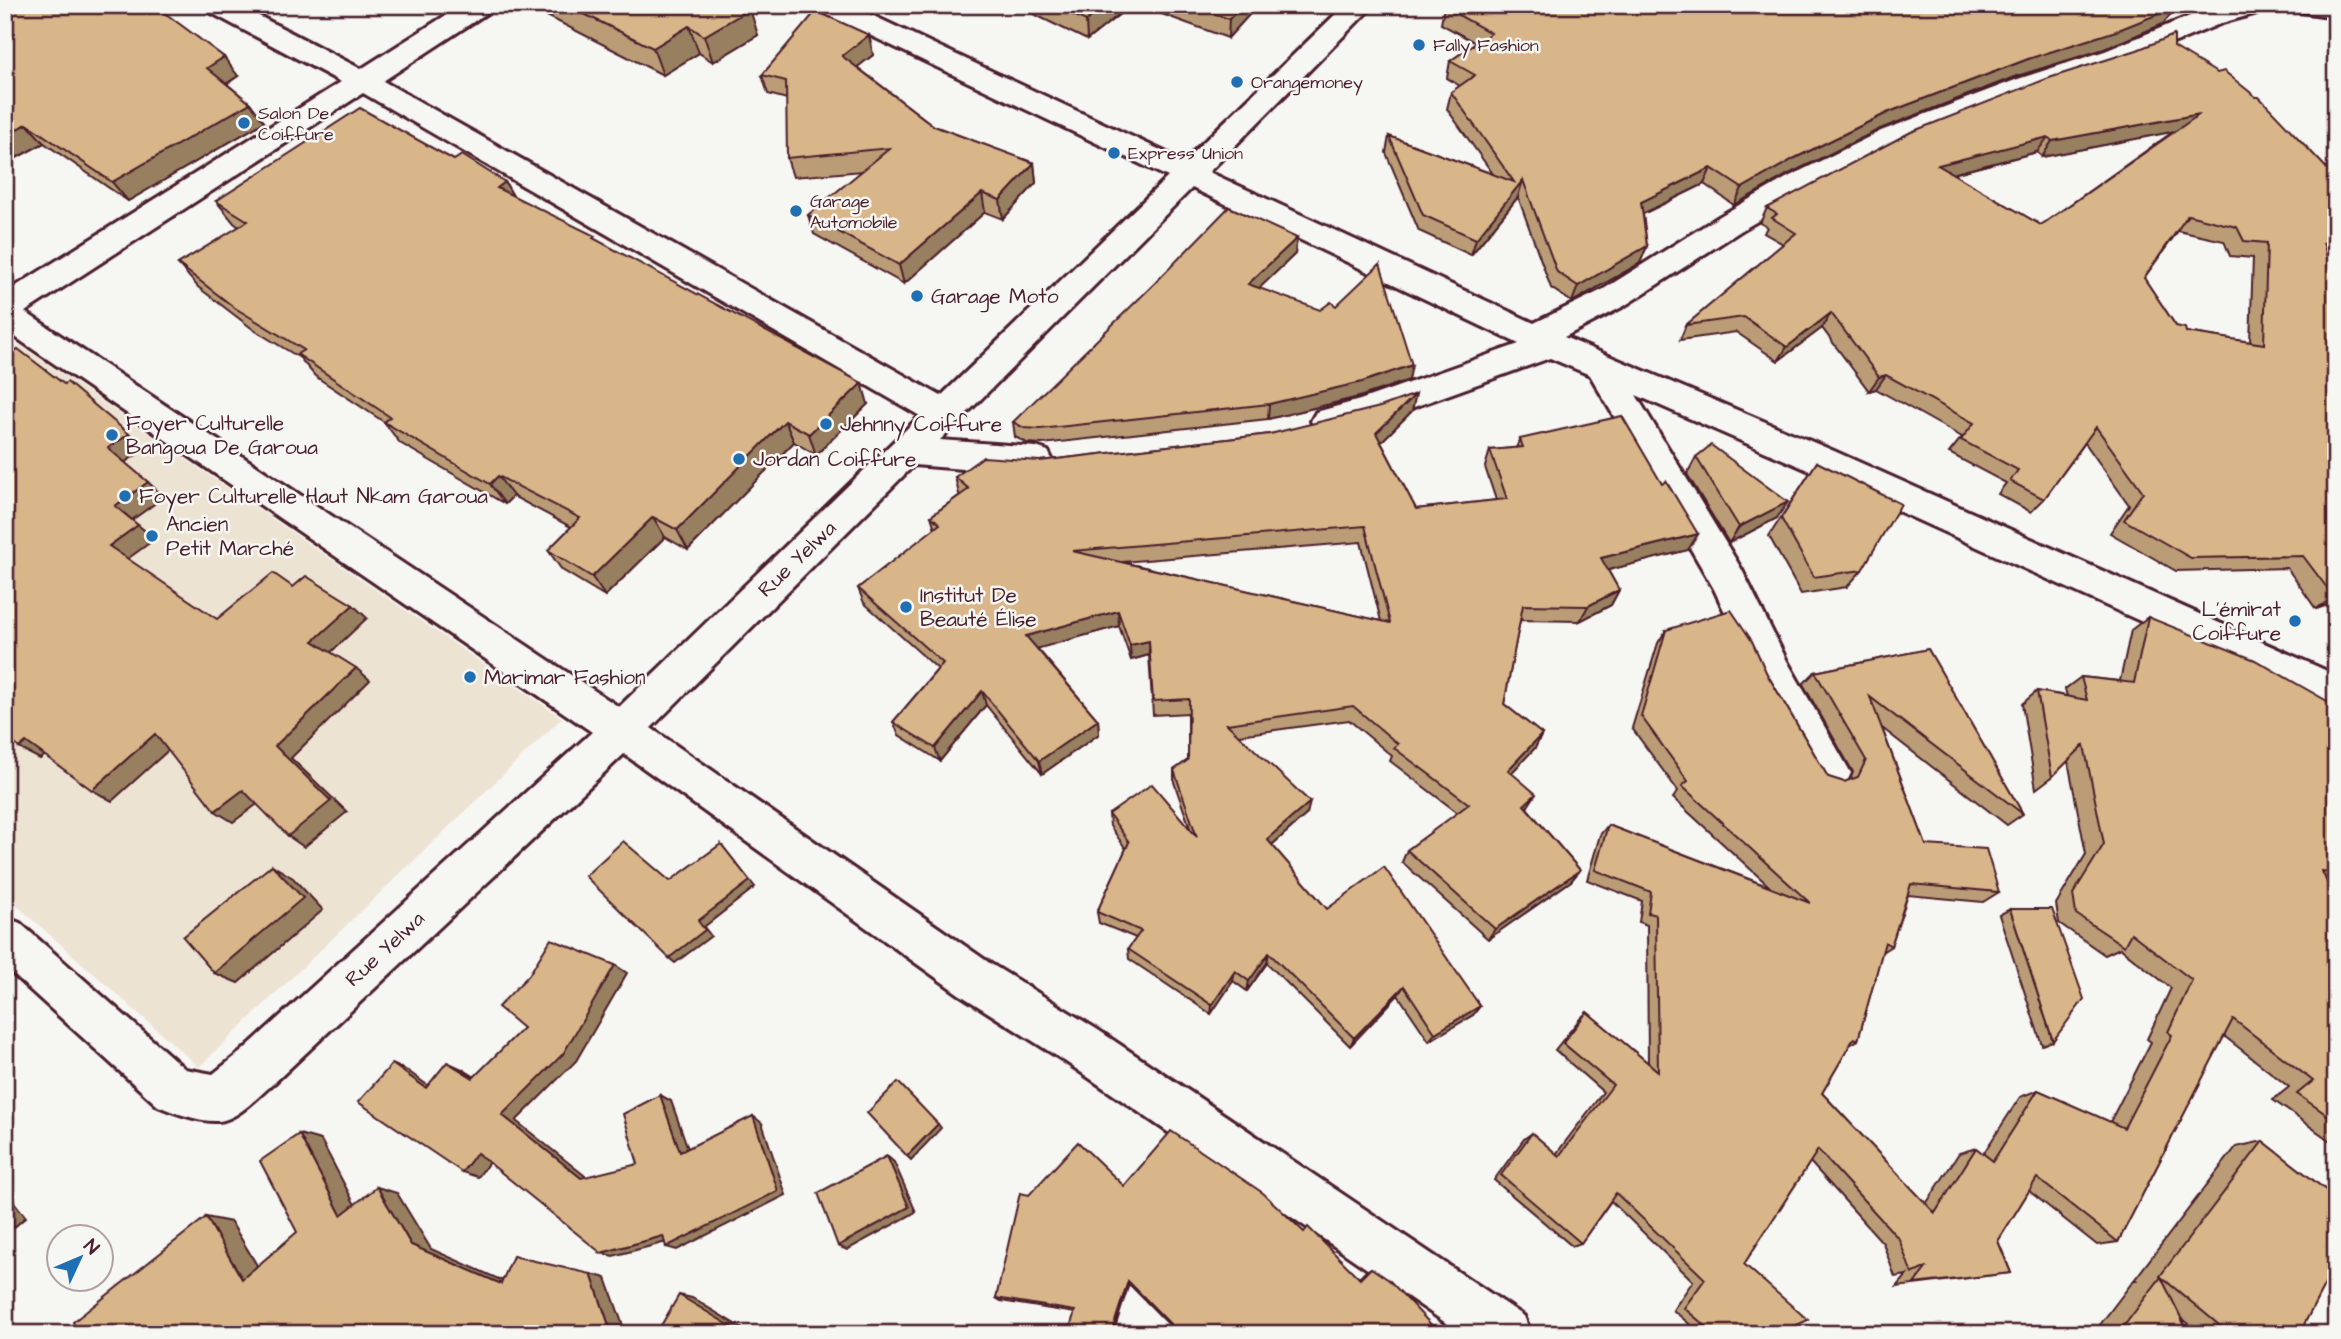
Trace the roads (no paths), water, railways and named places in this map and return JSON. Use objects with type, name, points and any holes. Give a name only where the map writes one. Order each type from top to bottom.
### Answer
[{"type":"street","points":[[217,5],[364,82],[943,413]]},
{"type":"street","points":[[481,5],[5,311],[622,730],[975,979],[1082,1046],[1506,1334]]},
{"type":"street","points":[[828,5],[1543,341],[1834,467],[2336,693]]},
{"type":"street","name":"Rue Yelwa","points":[[5,938],[174,1090],[219,1098],[258,1067],[622,730],[1361,5]]},
{"type":"street","points":[[1300,428],[1364,412],[1543,341],[1731,223],[1891,138],[2028,85],[2115,57],[2212,17],[2255,5]]},
{"type":"street","points":[[2302,5],[2336,9]]},
{"type":"street","points":[[1601,366],[1729,581],[1773,673],[1831,774]]},
{"type":"street","points":[[908,451],[1042,461],[1069,458]]},
{"type":"place","name":"Fally Fashion","points":[[1419,45]]},
{"type":"place","name":"Orangemoney","points":[[1237,82]]},
{"type":"place","name":"Salon De Coiffure","points":[[244,123]]},
{"type":"place","name":"Express Union","points":[[1114,153]]},
{"type":"place","name":"Garage Automobile","points":[[796,211]]},
{"type":"place","name":"Garage Moto","points":[[917,296]]},
{"type":"place","name":"Jehnny Coiffure","points":[[826,424]]},
{"type":"place","name":"Foyer Culturelle Bangoua De Garoua","points":[[112,435]]},
{"type":"place","name":"Jordan Coiffure","points":[[739,459]]},
{"type":"place","name":"Foyer Culturelle Haut Nkam Garoua","points":[[125,496]]},
{"type":"place","name":"Ancien Petit Marché","points":[[152,536]]},
{"type":"place","name":"Institut De Beauté Élise","points":[[906,607]]},
{"type":"place","name":"L'émirat Coiffure","points":[[2295,621]]},
{"type":"place","name":"Marimar Fashion","points":[[470,677]]}]
